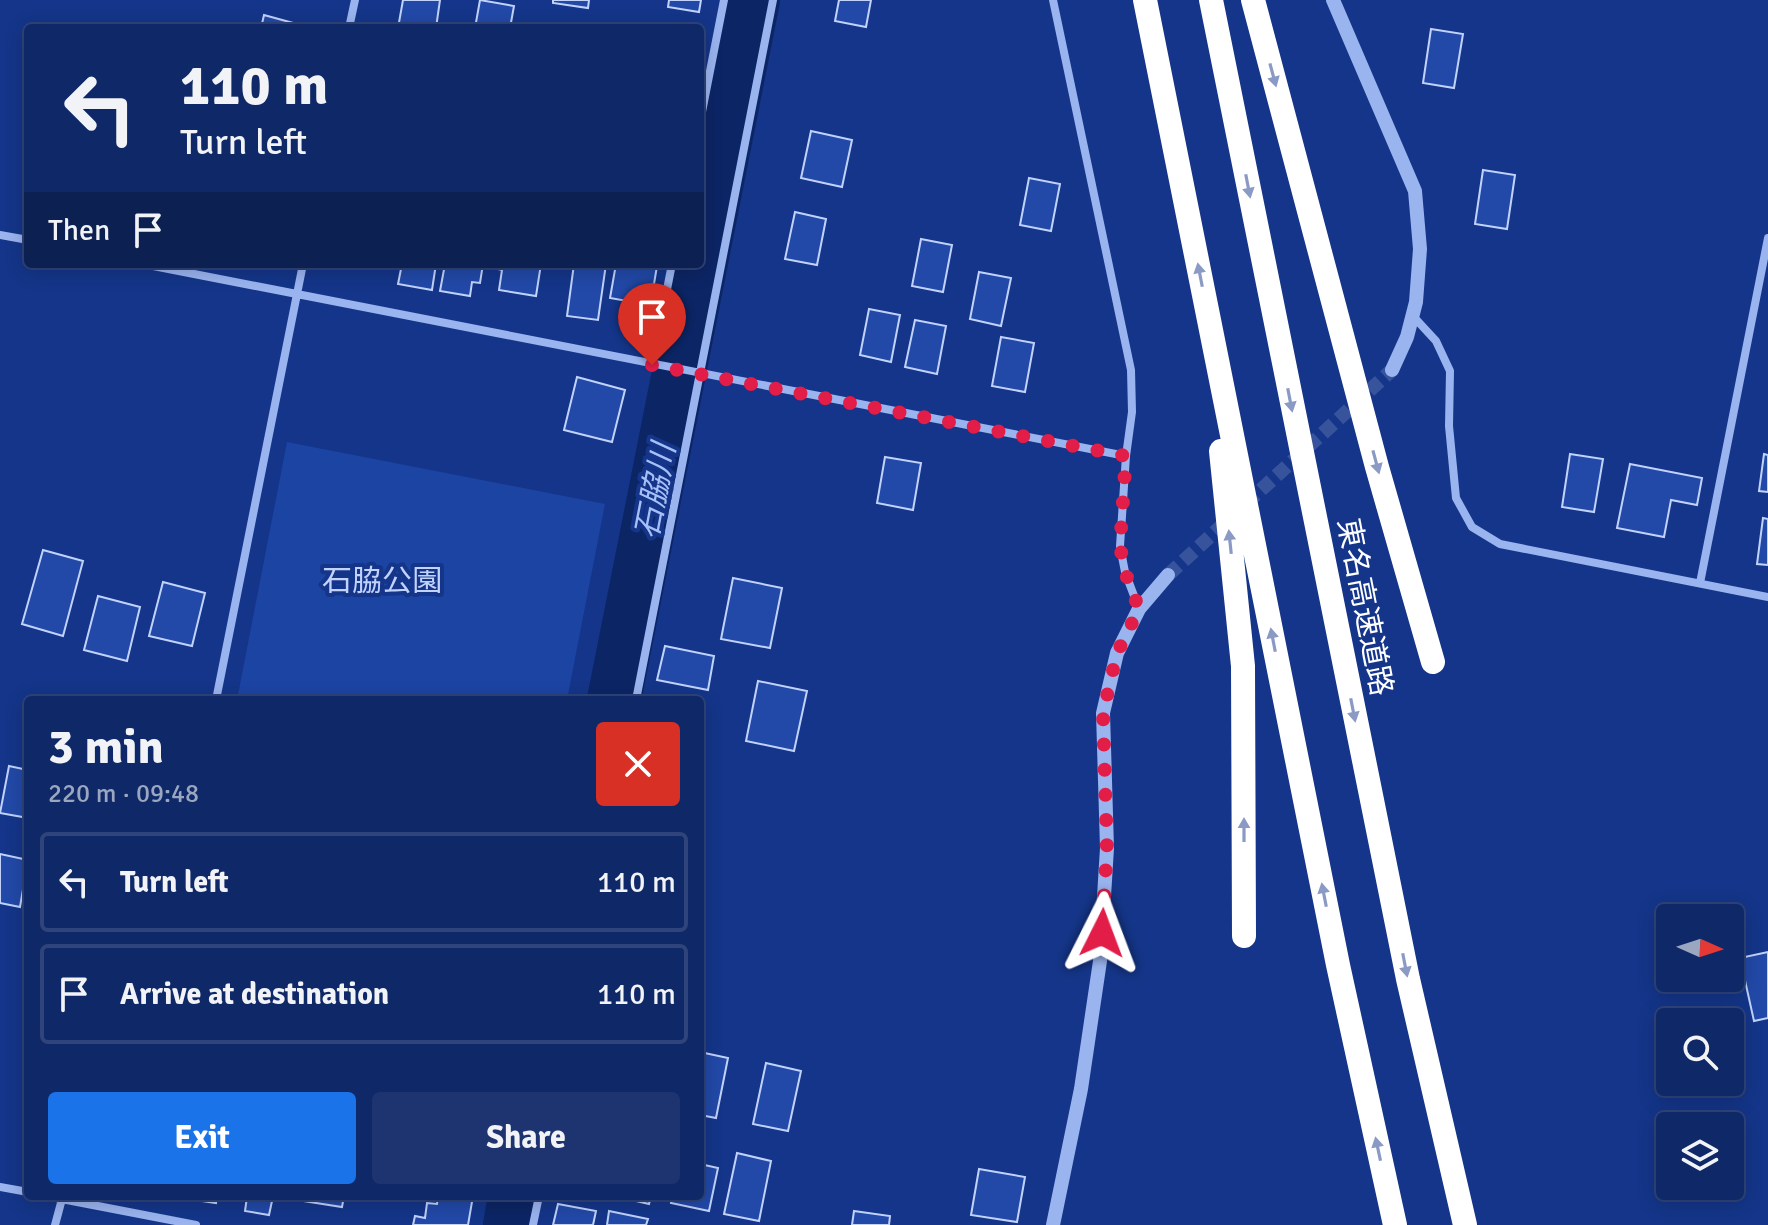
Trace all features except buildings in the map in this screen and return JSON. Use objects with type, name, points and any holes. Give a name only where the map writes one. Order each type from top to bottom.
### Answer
[{"type":"highway","points":[[1145,0],[1338,965],[1395,1225]]},
{"type":"highway","name":"東名高速道路","points":[[1211,0],[1408,979],[1465,1225]]},
{"type":"highway","points":[[1253,0],[1377,467],[1433,662]]},
{"type":"highway","points":[[1207,310],[1243,666],[1244,936]]},
{"type":"street","points":[[350,24],[355,0]]},
{"type":"street","points":[[704,102],[724,0]]},
{"type":"street","points":[[637,696],[773,0]]},
{"type":"street","points":[[1053,0],[1131,370],[1132,412],[1120,546],[1125,572],[1139,609]]},
{"type":"street","points":[[1333,0],[1415,191],[1420,249],[1412,315],[1407,337],[1392,370]]},
{"type":"street","points":[[0,235],[24,239]]},
{"type":"street","points":[[1700,583],[1768,238]]},
{"type":"street","points":[[162,268],[1126,456]]},
{"type":"street","points":[[217,696],[302,268]]},
{"type":"street","points":[[652,365],[671,268]]},
{"type":"street","points":[[1412,315],[1436,341],[1450,371],[1451,466],[1456,498],[1472,527],[1500,544],[1768,597]]},
{"type":"street","points":[[1053,1225],[1081,1089],[1100,961],[1107,848],[1103,713],[1117,653],[1139,609],[1168,575]]},
{"type":"street","points":[[0,1187],[24,1191]]},
{"type":"street","points":[[55,1225],[62,1200]]},
{"type":"street","points":[[68,1200],[196,1225]]},
{"type":"street","points":[[115,1208],[117,1200]]},
{"type":"street","points":[[533,1225],[538,1200]]},
{"type":"green space","name":"石脇公園","points":[[287,442],[605,504],[568,696],[238,696]]},
{"type":"waterway","name":"石脇川","points":[[704,247],[753,0]]},
{"type":"waterway","name":"石脇川","points":[[615,696],[700,268]]},
{"type":"waterway","name":"石脇川","points":[[510,1225],[514,1200]]},
{"type":"tunnel","points":[[1168,575],[1392,370]]},
{"type":"route","points":[[652,365],[1126,456],[1120,546],[1125,572],[1139,609],[1117,653],[1103,713],[1107,848],[1102,933]]}]
